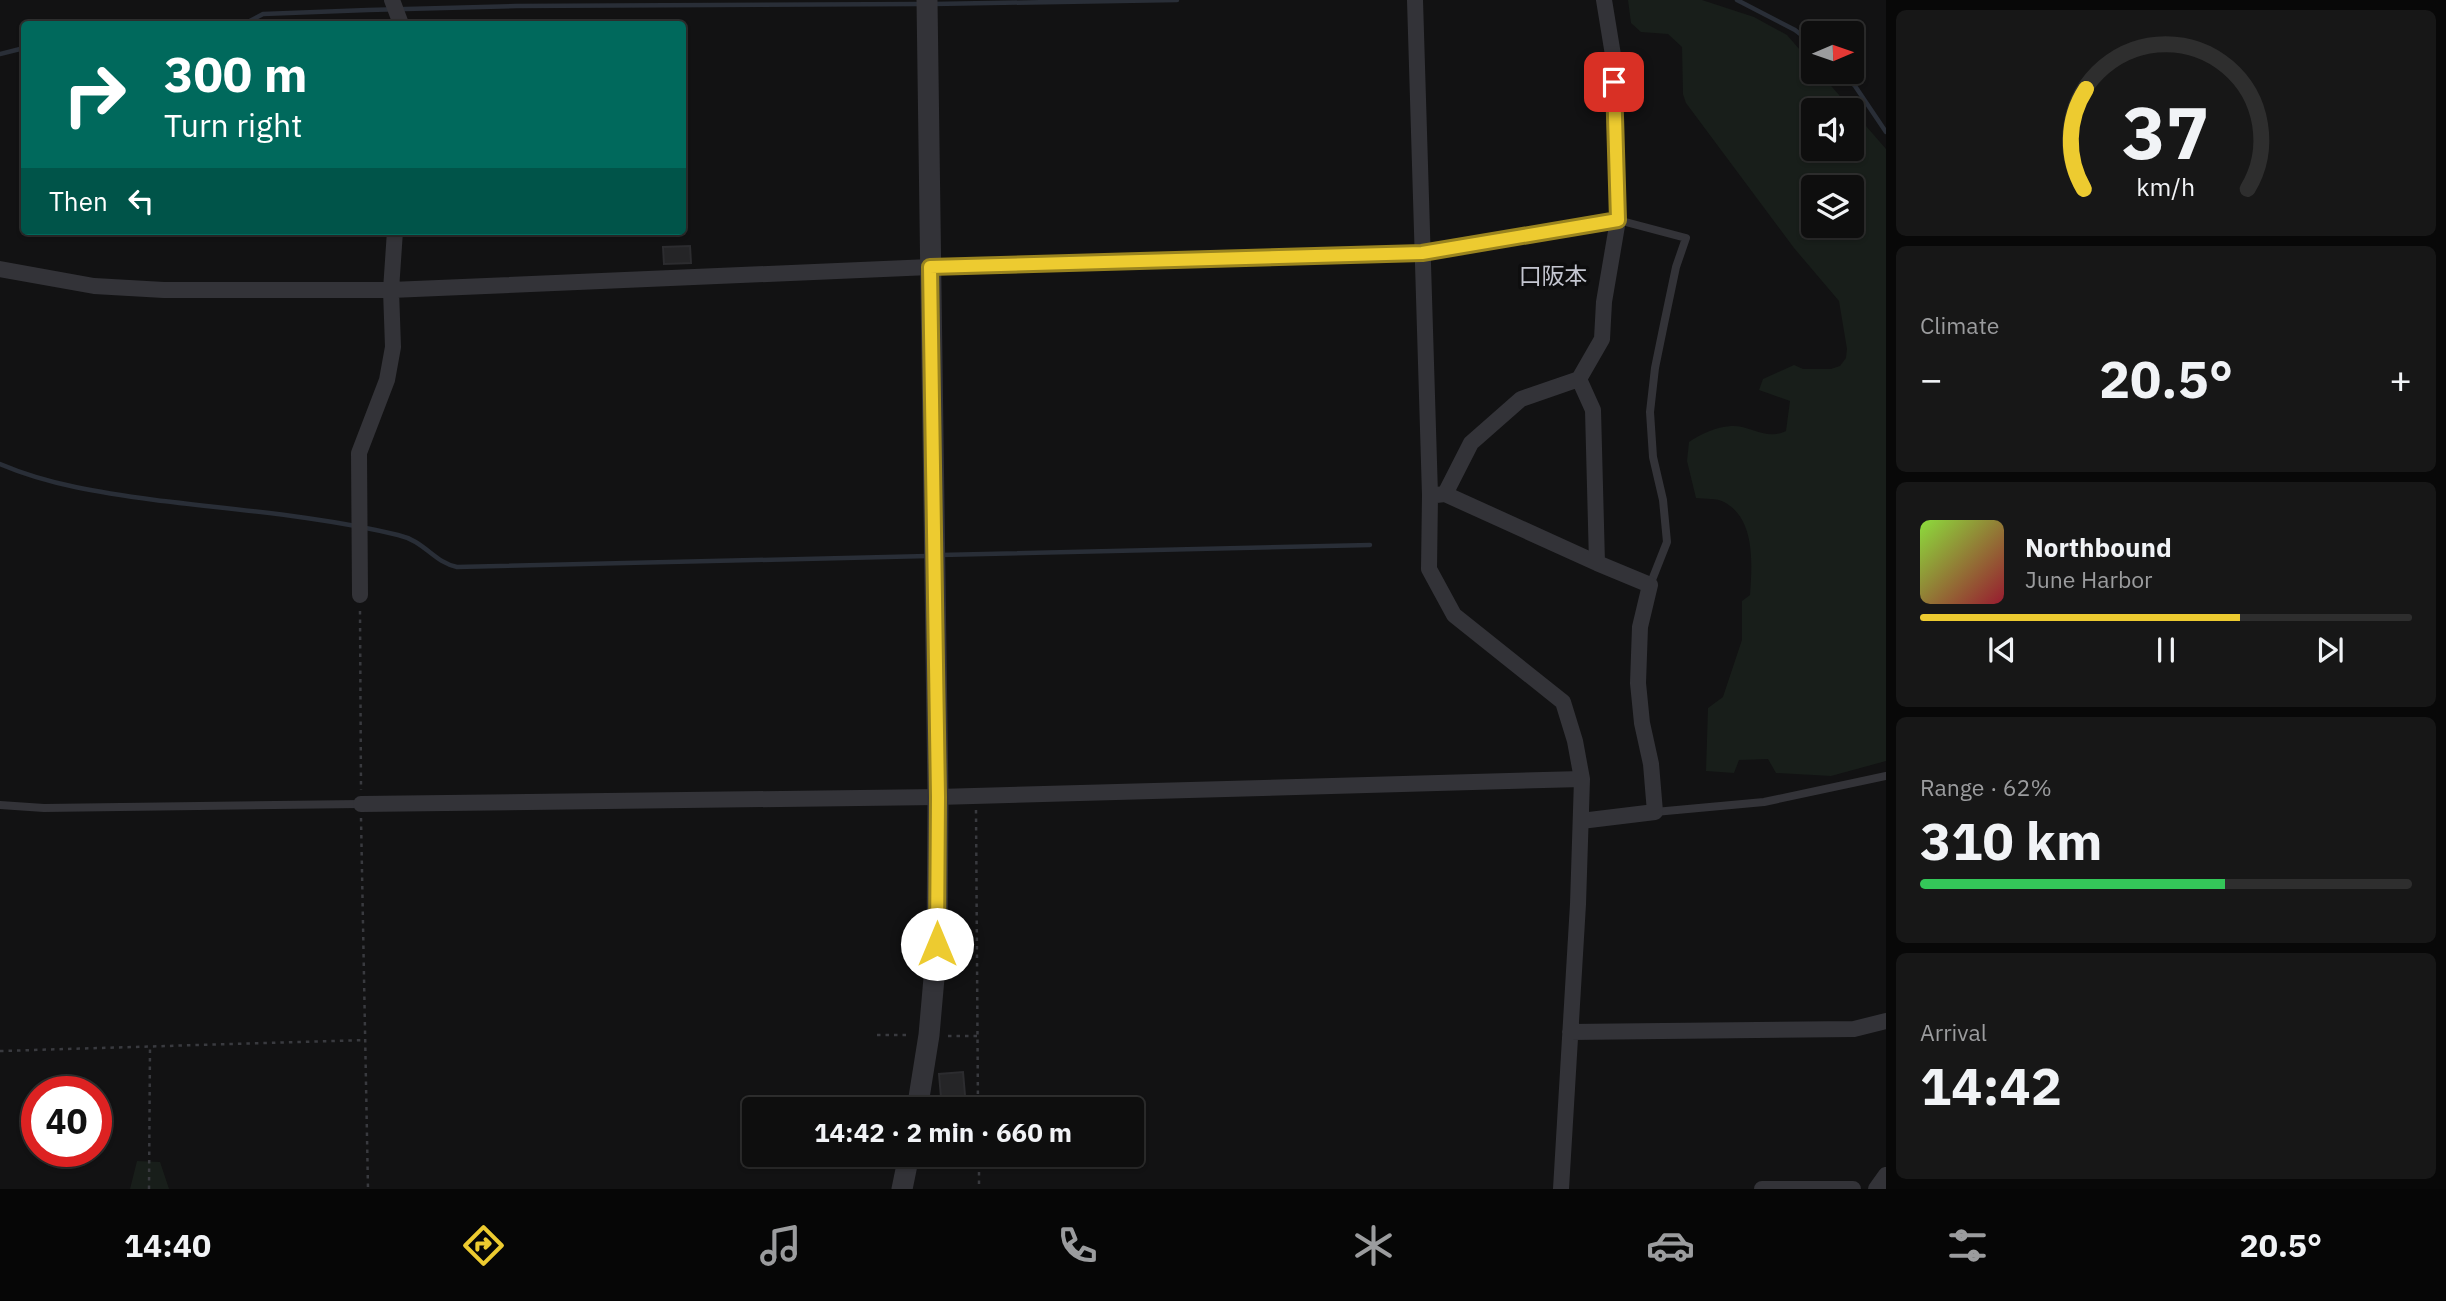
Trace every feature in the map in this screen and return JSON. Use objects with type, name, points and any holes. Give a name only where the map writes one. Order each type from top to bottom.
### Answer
[{"type":"street","points":[[392,0],[400,21]]},
{"type":"street","points":[[919,1097],[929,1035],[937,944],[938,797],[927,0]]},
{"type":"street","points":[[1415,0],[1422,253],[1438,495],[1429,569],[1454,615],[1563,702],[1575,741],[1582,779],[1561,1189]]},
{"type":"street","points":[[1438,495],[1471,443],[1521,399],[1580,379],[1602,339],[1604,302],[1618,220],[1613,55],[1604,0]]},
{"type":"street","points":[[0,269],[94,286],[150,289],[391,290],[930,267],[1422,253],[1618,220]]},
{"type":"street","points":[[360,595],[359,453],[387,380],[393,346],[391,290],[395,235]]},
{"type":"street","points":[[1580,379],[1593,410],[1597,563]]},
{"type":"street","points":[[1438,495],[1650,585],[1640,627],[1638,683],[1656,812],[1581,821]]},
{"type":"street","points":[[361,804],[938,797],[1582,779]]},
{"type":"street","points":[[1570,1032],[1854,1029],[1886,1021]]},
{"type":"street","points":[[902,1189],[907,1167]]},
{"type":"street","points":[[1876,1189],[1886,1175]]},
{"type":"street","points":[[1762,1189],[1853,1189]]},
{"type":"lane","points":[[1618,220],[1686,238],[1676,267],[1655,368],[1650,412],[1653,457],[1663,500],[1667,542],[1650,585]]},
{"type":"lane","points":[[1656,812],[1764,803],[1886,776]]},
{"type":"lane","points":[[0,805],[44,808],[361,804]]},
{"type":"path","points":[[360,595],[368,1189]]},
{"type":"path","points":[[976,796],[978,1097]]},
{"type":"path","points":[[0,1051],[365,1040]]},
{"type":"path","points":[[149,1189],[150,1047]]},
{"type":"path","points":[[979,1167],[979,1189]]},
{"type":"shaded area","points":[[1628,0],[1702,0],[1754,17],[1787,35],[1801,51],[1801,84],[1829,84],[1842,98],[1801,98],[1801,161],[1864,161],[1864,124],[1886,149],[1886,761],[1831,776],[1776,773],[1768,759],[1739,760],[1734,773],[1706,771],[1708,708],[1723,697],[1742,640],[1742,601],[1750,595],[1751,557],[1747,531],[1734,510],[1721,501],[1696,498],[1687,461],[1689,442],[1708,431],[1725,427],[1738,426],[1765,434],[1786,431],[1790,401],[1759,390],[1763,379],[1794,365],[1803,369],[1831,369],[1840,366],[1846,358],[1847,349],[1839,301],[1794,248],[1686,103],[1683,94],[1682,47],[1668,34],[1641,32],[1631,23]]},
{"type":"shaded area","points":[[137,1161],[160,1162],[169,1189],[130,1189]]},
{"type":"building","points":[[690,246],[691,263],[664,264],[663,247]]},
{"type":"building","points":[[963,1072],[965,1097],[941,1097],[939,1074]]},
{"type":"waterway","points":[[933,4],[1177,0]]},
{"type":"waterway","points":[[1737,0],[1801,35]]},
{"type":"waterway","points":[[250,21],[263,14],[516,6],[921,4]]},
{"type":"waterway","points":[[0,54],[21,49]]},
{"type":"waterway","points":[[1853,84],[1886,132]]},
{"type":"waterway","points":[[0,464],[38,478],[96,491],[368,528],[407,538],[441,561],[457,567],[928,556]]},
{"type":"waterway","points":[[940,555],[1370,545]]},
{"type":"district","name":"口阪本","points":[[1553,276]]},
{"type":"route","points":[[937,944],[938,797],[930,267],[1422,253],[1618,220],[1614,82]]}]
